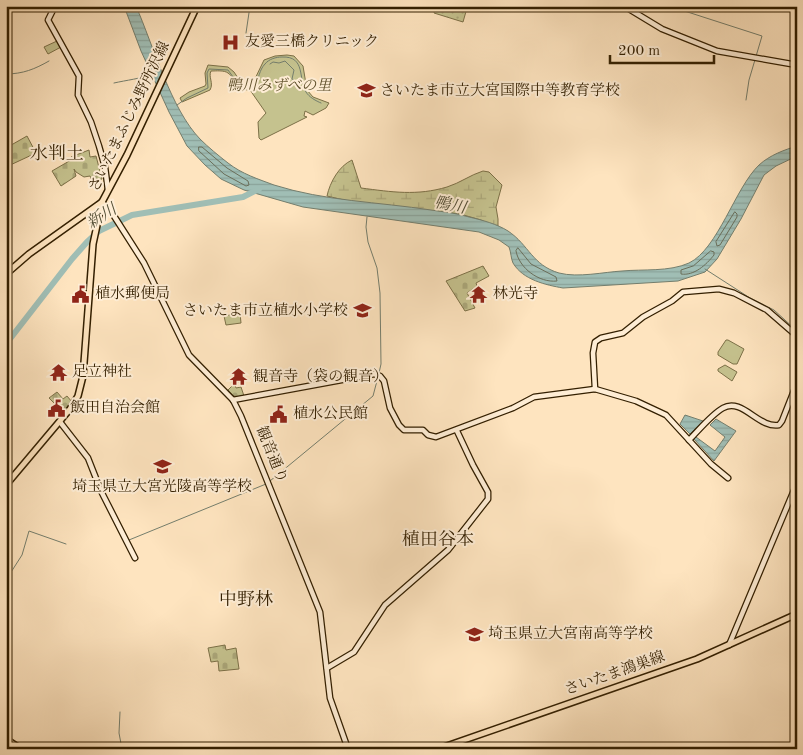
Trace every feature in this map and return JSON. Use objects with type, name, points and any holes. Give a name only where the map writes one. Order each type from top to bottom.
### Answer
[{"type":"main road","name":"さいたまふじみ野所沢線","points":[[6,485],[60,422],[76,400],[83,376],[92,244],[102,202],[197,6]]},
{"type":"main road","points":[[6,274],[29,254],[102,202]]},
{"type":"main road","name":"さいたま鴻巣線","points":[[438,749],[696,660],[797,614]]},
{"type":"main road","points":[[6,739],[21,749]]},
{"type":"street","points":[[55,6],[48,20],[78,76],[78,95],[91,122],[99,146],[105,167],[108,191]]},
{"type":"street","points":[[624,6],[662,30],[717,51],[797,65]]},
{"type":"street","name":"観音通り","points":[[102,202],[114,216],[150,273],[189,355],[233,400],[241,416],[316,600],[322,624],[330,698],[348,749]]},
{"type":"street","points":[[595,389],[593,353],[595,342],[601,338],[623,333],[643,317],[664,306],[686,290],[719,289],[734,293],[774,315],[797,336]]},
{"type":"street","points":[[233,400],[374,374],[380,376],[384,381],[390,408],[398,425],[404,430],[423,430],[428,435],[436,437],[513,408],[534,397],[595,389],[636,401],[666,415],[712,464],[728,478]]},
{"type":"street","points":[[689,440],[720,409],[729,406],[741,408],[768,425],[779,425],[794,397],[797,383]]},
{"type":"street","points":[[60,422],[88,458],[135,558]]},
{"type":"street","points":[[327,668],[354,652],[385,605],[448,550],[488,499],[488,492],[457,430]]},
{"type":"street","points":[[728,646],[797,483]]},
{"type":"green space","points":[[436,6],[461,6],[467,8],[463,22],[434,13]]},
{"type":"green space","points":[[57,41],[61,47],[48,54],[44,47]]},
{"type":"green space","name":"鴨川みずべの里","points":[[275,56],[294,56],[303,66],[307,90],[313,97],[329,103],[326,108],[313,115],[305,111],[304,116],[307,117],[261,140],[259,138],[258,122],[266,113],[250,90],[244,90],[237,86],[226,72],[211,71],[210,90],[182,102],[180,98],[189,92],[205,86],[205,73],[208,65],[228,67],[242,84],[252,85],[264,60]]},
{"type":"green space","points":[[27,136],[36,153],[6,167],[6,148]]},
{"type":"green space","points":[[89,150],[90,157],[96,156],[102,179],[92,181],[90,176],[84,177],[74,169],[76,176],[61,186],[52,171],[71,160],[71,157]]},
{"type":"green space","points":[[352,160],[361,188],[394,192],[436,190],[483,171],[489,172],[502,185],[496,207],[498,229],[481,220],[460,214],[361,204],[327,196],[330,185],[336,175],[343,166]]},
{"type":"green space","points":[[483,266],[489,276],[476,283],[477,286],[467,293],[475,308],[465,311],[446,281]]},
{"type":"green space","points":[[240,313],[241,323],[226,325],[224,316]]},
{"type":"green space","points":[[726,340],[744,349],[737,364],[733,364],[718,355]]},
{"type":"green space","points":[[725,365],[737,372],[732,381],[718,371],[718,369]]},
{"type":"green space","points":[[236,377],[238,383],[235,385],[236,388],[241,387],[244,396],[235,396],[228,390],[233,385],[231,378]]},
{"type":"green space","points":[[57,392],[63,399],[67,396],[72,402],[60,418],[55,414],[60,409],[49,398]]},
{"type":"green space","points":[[225,645],[226,650],[236,648],[239,669],[219,671],[218,661],[211,662],[208,648]]},
{"type":"water","points":[[124,6],[136,6],[171,94],[190,126],[203,142],[233,167],[274,185],[312,195],[411,207],[489,222],[515,236],[537,260],[559,273],[583,275],[665,269],[689,263],[709,245],[750,175],[763,161],[797,146],[797,156],[776,166],[764,175],[717,259],[705,272],[678,281],[563,288],[549,285],[535,281],[523,274],[513,263],[509,247],[499,240],[479,232],[303,207],[244,190],[221,179],[187,146],[141,51]]},
{"type":"water","points":[[685,415],[703,421],[690,434],[680,424]]},
{"type":"water","points":[[716,419],[736,431],[714,461],[694,439],[696,437],[715,451],[725,437],[710,425]]},
{"type":"waterway","points":[[246,33],[250,6]]},
{"type":"waterway","points":[[669,6],[762,36],[749,80],[746,100]]},
{"type":"waterway","points":[[177,105],[208,88],[207,73],[209,69],[228,70],[239,85],[249,88],[255,85],[261,69],[267,62],[277,57],[295,60],[300,69],[306,92],[313,99],[321,103]]},
{"type":"waterway","points":[[6,74],[29,70],[49,61]]},
{"type":"waterway","points":[[270,64],[285,61],[294,70],[292,79],[299,84],[302,81]]},
{"type":"waterway","points":[[114,83],[152,74]]},
{"type":"waterway","name":"新川","points":[[6,344],[72,259],[99,231],[132,215],[243,197],[259,189]]},
{"type":"waterway","points":[[367,217],[368,242],[377,268],[380,293],[381,364],[379,373]]},
{"type":"waterway","points":[[705,269],[750,298],[774,310],[797,331]]},
{"type":"waterway","points":[[270,481],[373,396],[378,377]]},
{"type":"waterway","points":[[129,540],[266,484]]},
{"type":"waterway","points":[[6,580],[22,555],[29,531],[66,544]]},
{"type":"waterway","points":[[120,712],[119,733],[122,749]]},
{"type":"place","name":"友愛三橋クリニック","points":[[231,42]]},
{"type":"place","name":"さいたま市立大宮国際中等教育学校","points":[[366,91]]},
{"type":"place","name":"植水郵便局","points":[[81,294]]},
{"type":"place","name":"林光寺","points":[[479,294]]},
{"type":"place","name":"さいたま市立植水小学校","points":[[362,311]]},
{"type":"place","name":"足立神社","points":[[58,372]]},
{"type":"place","name":"観音寺（袋の観音）","points":[[239,377]]},
{"type":"place","name":"飯田自治会館","points":[[56,408]]},
{"type":"place","name":"植水公民館","points":[[279,414]]},
{"type":"place","name":"埼玉県立大宮光陵高等学校","points":[[162,466]]},
{"type":"place","name":"埼玉県立大宮南高等学校","points":[[474,634]]},
{"type":"district","name":"水判土","points":[[57,154]]},
{"type":"district","name":"植田谷本","points":[[438,540]]},
{"type":"district","name":"中野林","points":[[246,600]]},
{"type":"water label","name":"鴨川","points":[[450,206]]}]
